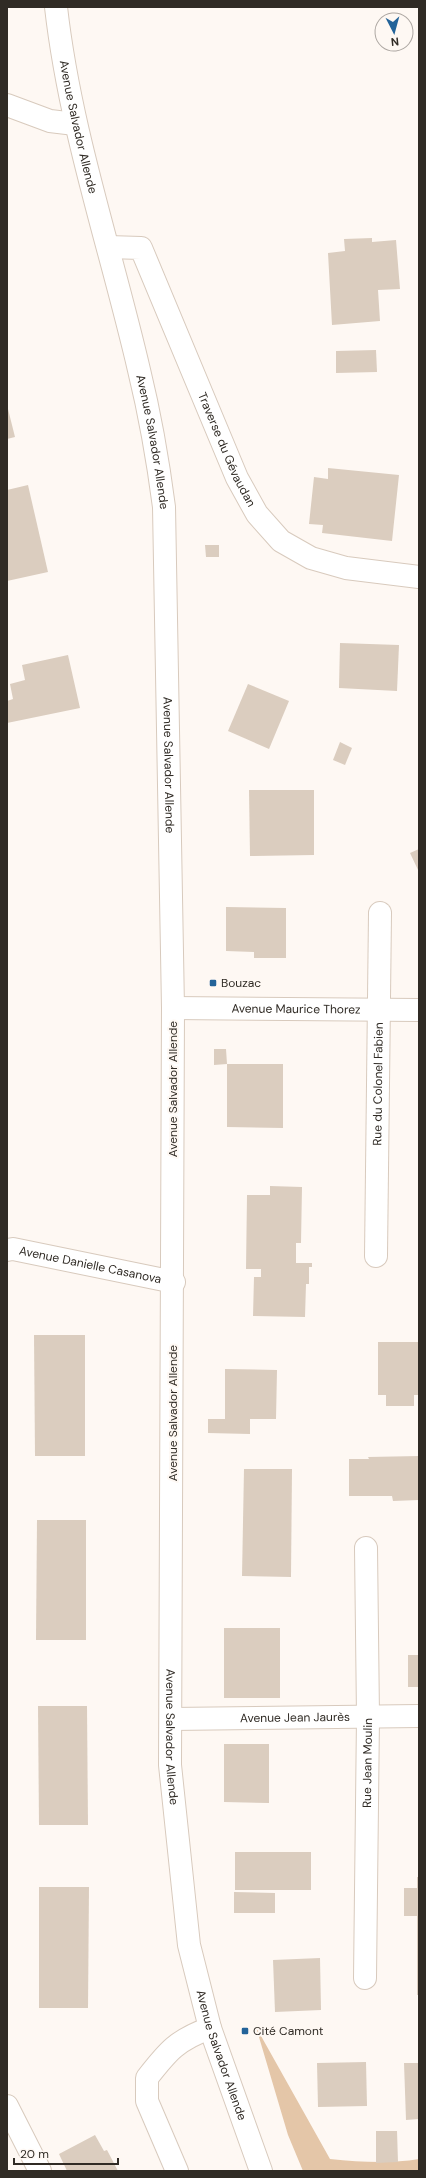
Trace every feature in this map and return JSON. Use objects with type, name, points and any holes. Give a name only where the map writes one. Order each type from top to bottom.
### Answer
[{"type":"street","name":"Avenue Salvador Allende","points":[[56,7],[60,46],[76,124],[154,434],[164,507],[173,1008],[174,1282],[170,1765],[189,1945],[210,2028],[261,2171]]},
{"type":"street","points":[[7,105],[50,121],[76,124]]},
{"type":"street","name":"Traverse du Gévaudan","points":[[108,247],[141,248],[237,478],[257,514],[281,541],[312,558],[346,568],[419,576]]},
{"type":"street","name":"Rue du Colonel Fabien","points":[[376,1256],[380,913]]},
{"type":"street","name":"Avenue Maurice Thorez","points":[[173,1008],[419,1010]]},
{"type":"street","name":"Avenue Danielle Casanova","points":[[7,1250],[13,1249],[174,1282]]},
{"type":"street","name":"Rue Jean Moulin","points":[[365,1978],[368,1716],[366,1548]]},
{"type":"street","name":"Avenue Jean Jaurès","points":[[171,1719],[419,1716]]},
{"type":"street","points":[[177,2171],[147,2101],[147,2078],[171,2049],[190,2036],[210,2028]]},
{"type":"street","points":[[7,2106],[40,2171]]},
{"type":"shaded area","points":[[256,2027],[330,2159],[397,2162],[419,2159],[419,2171],[303,2171],[288,2135]]},
{"type":"building","points":[[372,238],[372,242],[396,240],[400,289],[378,290],[380,321],[332,325],[328,253],[345,251],[344,239]]},
{"type":"building","points":[[376,350],[377,372],[336,373],[336,351]]},
{"type":"building","points":[[7,405],[15,437],[7,439]]},
{"type":"building","points":[[328,468],[399,475],[392,541],[322,533],[323,525],[309,524],[314,477],[328,479]]},
{"type":"building","points":[[28,485],[48,572],[7,581],[7,490]]},
{"type":"building","points":[[205,545],[219,545],[219,557],[206,557]]},
{"type":"building","points":[[340,643],[399,645],[397,691],[339,688]]},
{"type":"building","points":[[68,655],[80,708],[7,723],[7,701],[13,699],[10,684],[25,680],[22,665]]},
{"type":"building","points":[[248,684],[289,701],[269,749],[228,731]]},
{"type":"building","points":[[340,742],[352,748],[345,765],[333,760]]},
{"type":"building","points":[[249,790],[314,790],[314,855],[250,856]]},
{"type":"building","points":[[419,849],[419,872],[410,853]]},
{"type":"building","points":[[226,907],[286,908],[286,958],[254,958],[254,952],[226,951]]},
{"type":"building","points":[[214,1049],[226,1049],[227,1064],[214,1065]]},
{"type":"building","points":[[227,1064],[283,1064],[283,1128],[227,1127]]},
{"type":"building","points":[[270,1186],[302,1187],[301,1243],[296,1243],[296,1263],[312,1263],[312,1267],[309,1267],[309,1284],[306,1284],[305,1317],[253,1316],[254,1277],[261,1277],[261,1269],[246,1269],[247,1195],[270,1195]]},
{"type":"building","points":[[34,1335],[85,1335],[85,1456],[35,1456]]},
{"type":"building","points":[[378,1342],[419,1342],[419,1395],[414,1395],[414,1406],[386,1406],[386,1395],[378,1395]]},
{"type":"building","points":[[225,1369],[277,1370],[276,1419],[250,1419],[250,1434],[208,1433],[208,1419],[225,1419]]},
{"type":"building","points":[[419,1456],[419,1500],[393,1501],[392,1496],[349,1496],[349,1459]]},
{"type":"building","points":[[244,1469],[292,1469],[291,1577],[242,1576]]},
{"type":"building","points":[[37,1520],[86,1520],[86,1640],[36,1640]]},
{"type":"building","points":[[224,1628],[280,1628],[280,1698],[224,1698]]},
{"type":"building","points":[[408,1655],[419,1655],[419,1687],[408,1687]]},
{"type":"building","points":[[38,1706],[87,1706],[88,1825],[39,1825]]},
{"type":"building","points":[[224,1744],[269,1744],[269,1803],[224,1802]]},
{"type":"building","points":[[235,1852],[311,1852],[311,1890],[235,1890]]},
{"type":"building","points":[[417,1877],[419,1877],[419,1995],[417,1995],[417,1916],[404,1916],[404,1888],[417,1888]]},
{"type":"building","points":[[39,1887],[89,1887],[88,2008],[39,2008]]},
{"type":"building","points":[[234,1892],[275,1893],[275,1913],[234,1913]]},
{"type":"building","points":[[320,1958],[321,2010],[275,2012],[273,1960]]},
{"type":"building","points":[[366,2062],[367,2106],[318,2107],[317,2063]]},
{"type":"building","points":[[404,2063],[419,2063],[419,2119],[406,2120]]},
{"type":"building","points":[[376,2131],[397,2131],[398,2162],[376,2163]]},
{"type":"building","points":[[95,2135],[104,2151],[107,2150],[118,2171],[67,2171],[59,2154]]},
{"type":"place","name":"Bouzac","points":[[213,983]]},
{"type":"place","name":"Cité Camont","points":[[245,2031]]}]
